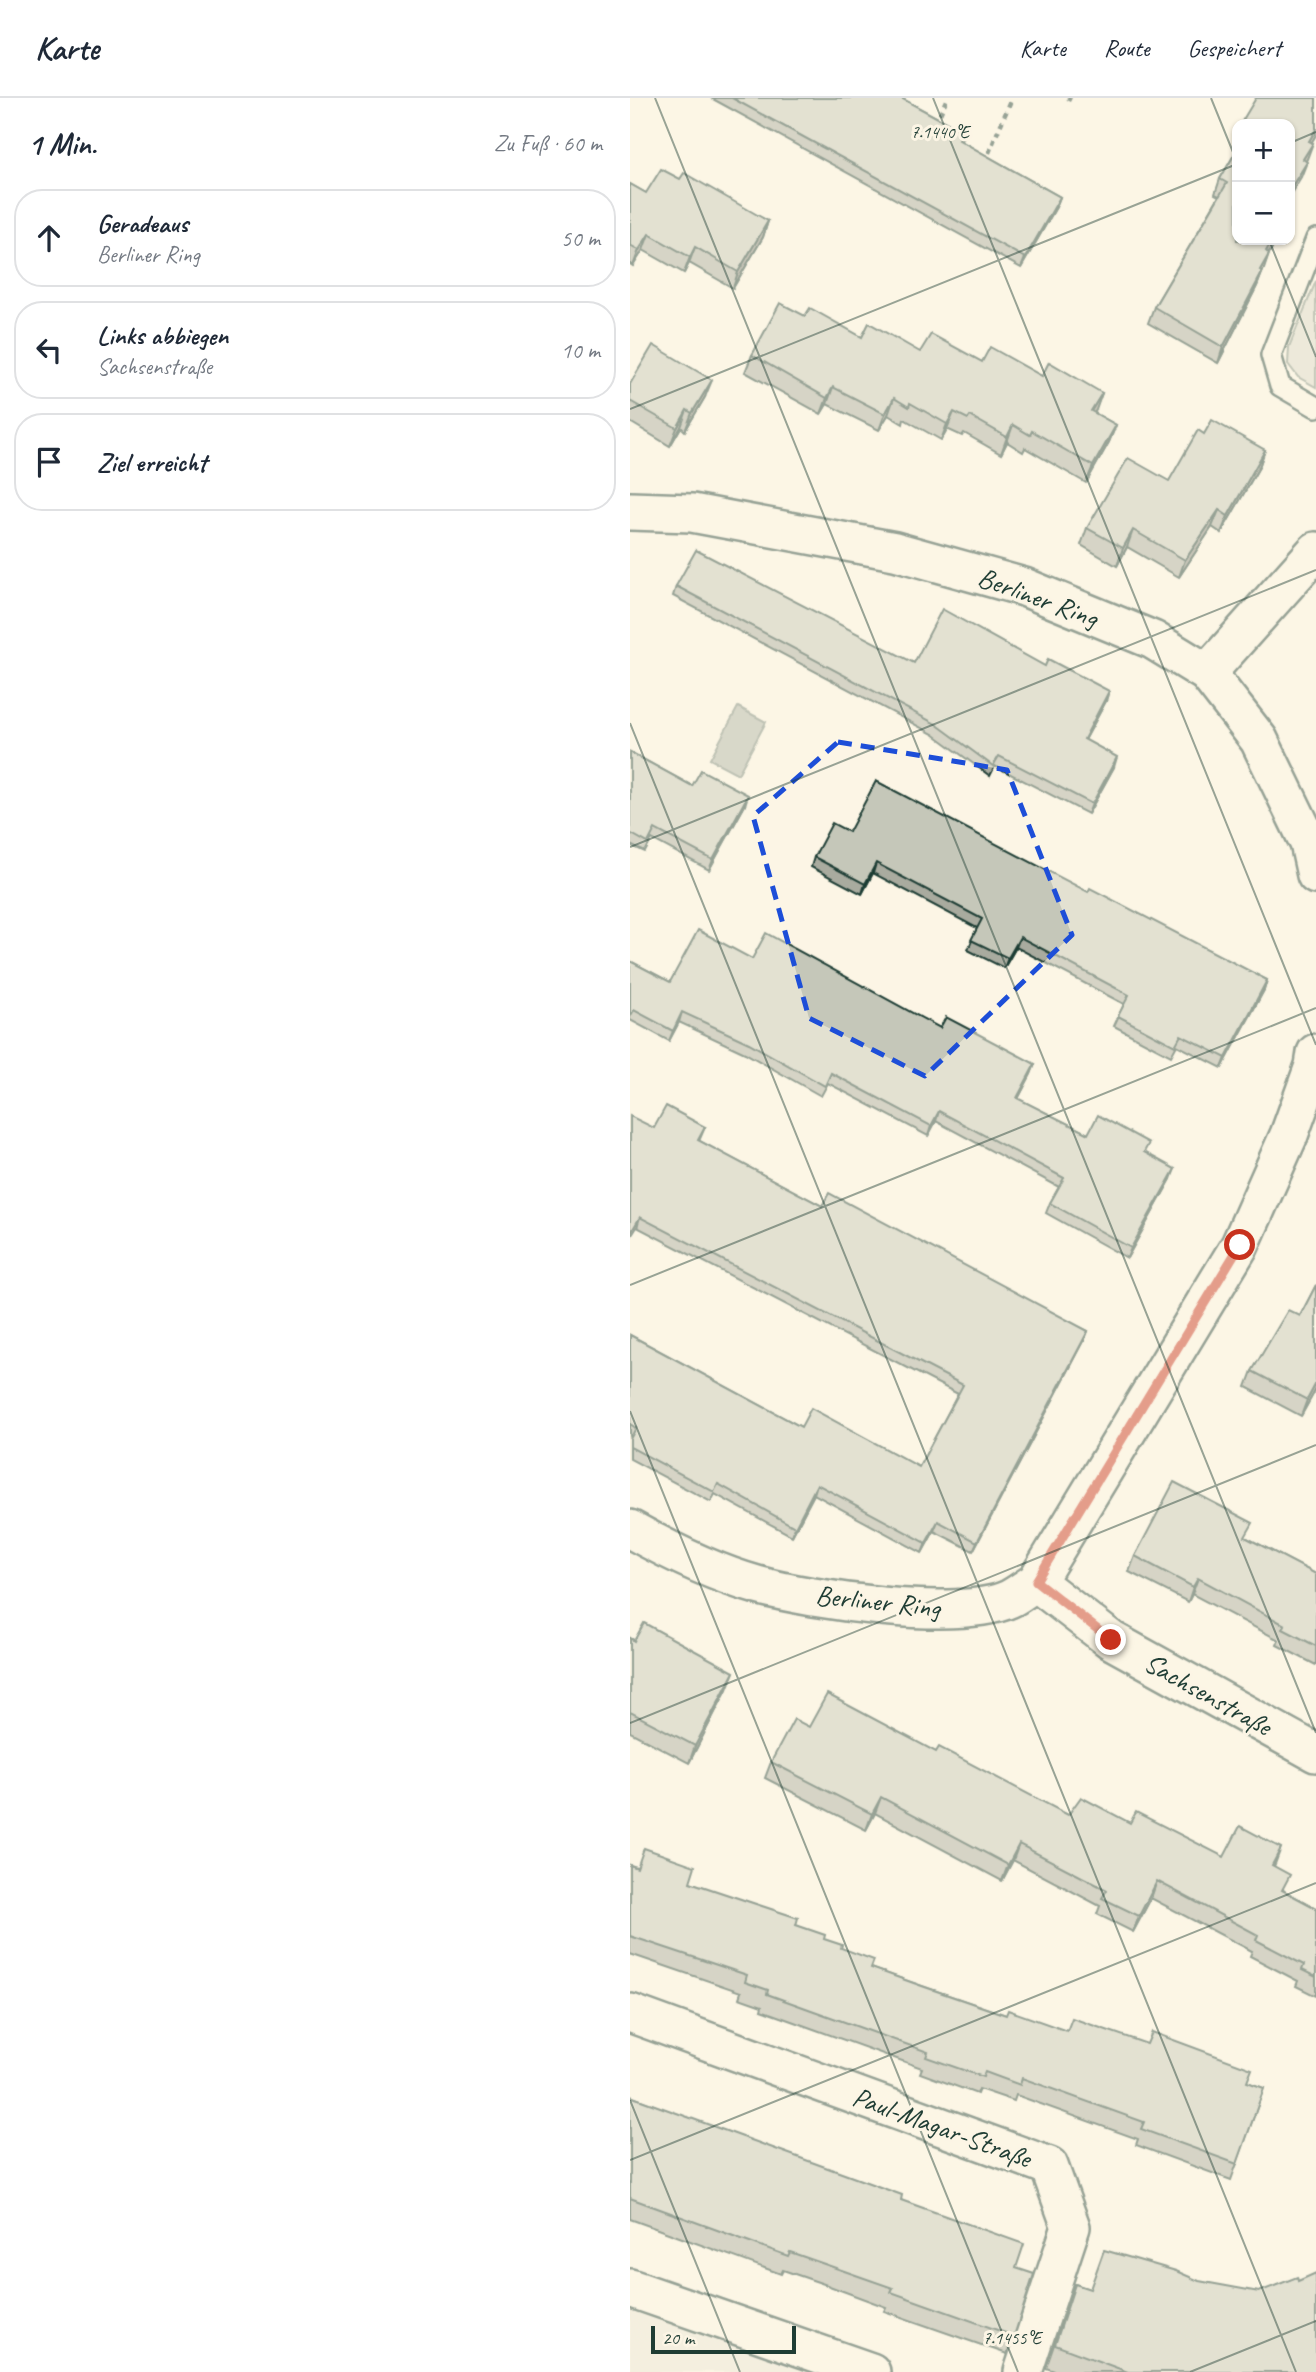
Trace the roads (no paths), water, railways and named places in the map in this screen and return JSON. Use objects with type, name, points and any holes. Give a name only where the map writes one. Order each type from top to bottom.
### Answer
[{"type":"street","name":"Berliner Ring","points":[[630,511],[692,513],[895,551],[1011,584],[1153,640],[1207,674],[1259,740],[1309,843],[1316,875]]},
{"type":"street","points":[[1207,674],[1316,551]]},
{"type":"street","name":"Berliner Ring","points":[[630,1530],[659,1546],[756,1585],[892,1608],[969,1609],[1008,1600],[1036,1581],[1240,1245],[1289,1135],[1316,1054]]},
{"type":"street","name":"Sachsenstraße","points":[[1036,1581],[1111,1640],[1316,1753]]},
{"type":"street","name":"Paul-Magar-Straße","points":[[630,2013],[1049,2165],[1071,2227],[1023,2372]]},
{"type":"street","points":[[630,2288],[871,2372]]},
{"type":"lane","points":[[1316,239],[1270,355],[1280,386],[1316,407]]}]
